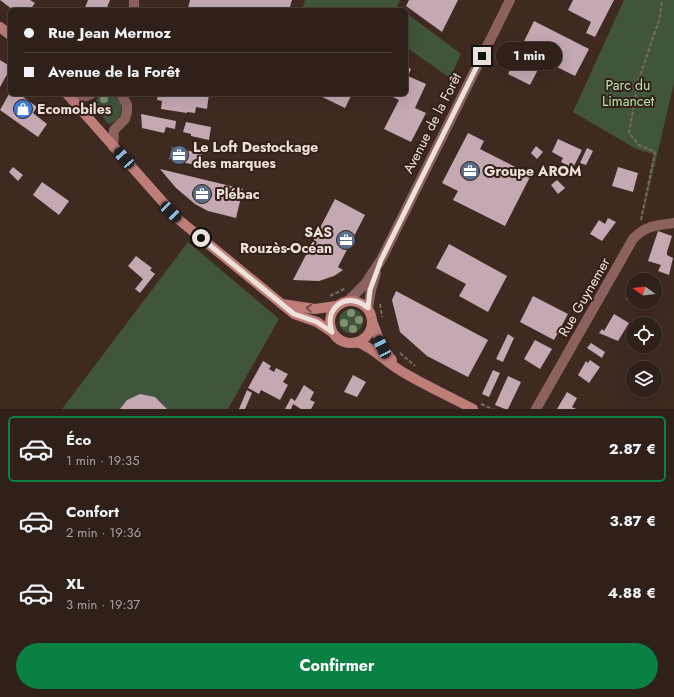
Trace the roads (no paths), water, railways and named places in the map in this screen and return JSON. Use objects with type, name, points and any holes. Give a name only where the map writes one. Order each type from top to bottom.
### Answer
[{"type":"street","name":"Avenue de la Forêt","points":[[349,300],[365,290],[510,0]]},
{"type":"street","points":[[0,27],[8,33]]},
{"type":"street","points":[[69,96],[178,219],[294,314],[317,322],[332,332],[343,342],[357,342],[366,346],[401,371],[476,406]]},
{"type":"street","points":[[71,96],[76,98],[89,96],[85,113]]},
{"type":"street","points":[[122,96],[127,105],[127,112]]},
{"type":"street","points":[[113,147],[114,130],[125,119],[130,96]]},
{"type":"street","points":[[98,129],[114,130]]},
{"type":"street","name":"Rue Guynemer","points":[[536,409],[634,239],[640,231],[649,227],[674,223]]},
{"type":"street","name":"Avenue de la Forêt","points":[[365,290],[368,308]]},
{"type":"street","points":[[282,304],[315,309],[336,306],[349,300],[362,303],[368,308],[382,347],[401,371]]},
{"type":"street","points":[[332,332],[330,318],[336,306]]},
{"type":"street","points":[[357,342],[368,334],[372,321]]},
{"type":"place","name":"Ecomobiles","points":[[23,109]]},
{"type":"place","name":"Le Loft Destockage des marques","points":[[179,155]]},
{"type":"place","name":"Groupe AROM","points":[[470,171]]},
{"type":"place","name":"Plébac","points":[[202,194]]},
{"type":"place","name":"SAS Rouzès-Océan","points":[[346,240]]},
{"type":"park label","name":"Parc du Limancet","points":[[628,94]]}]
